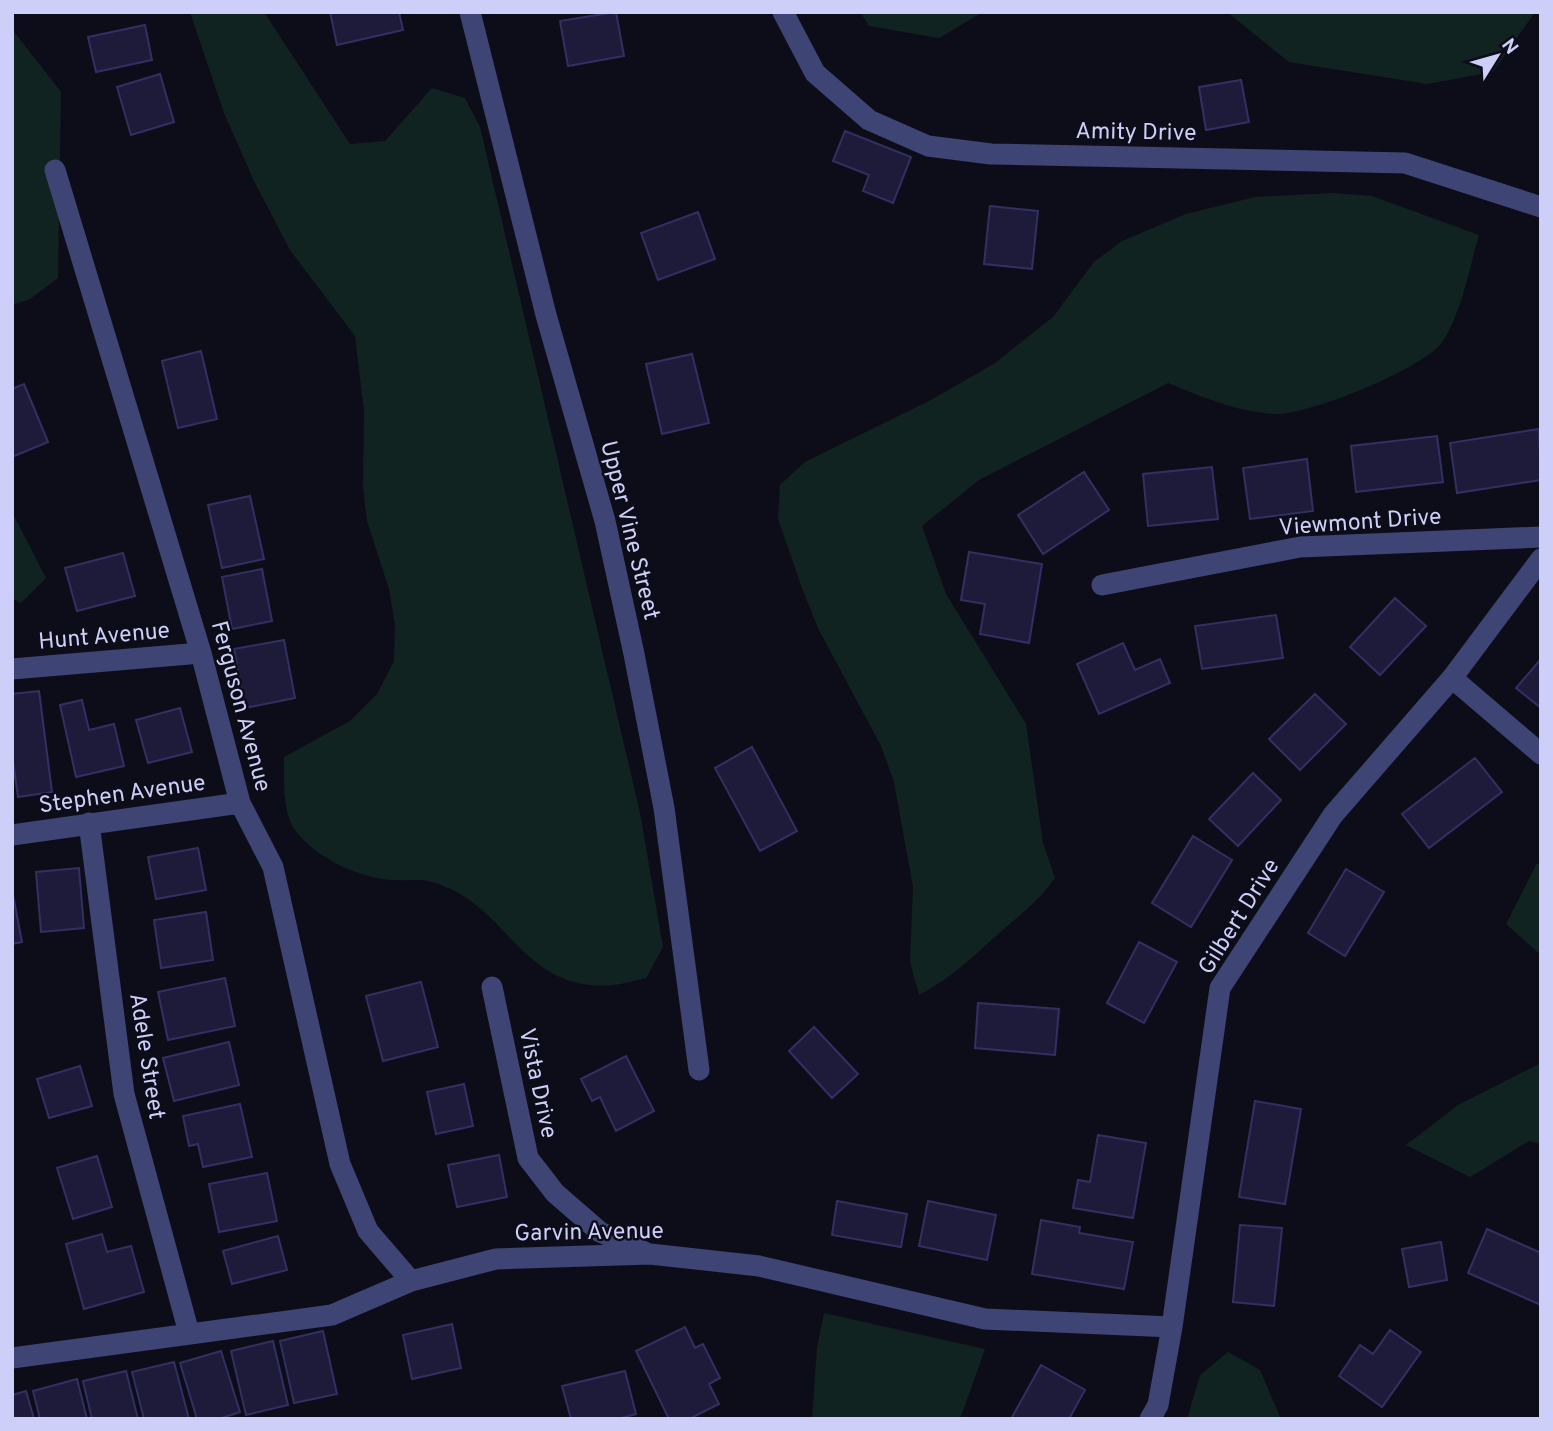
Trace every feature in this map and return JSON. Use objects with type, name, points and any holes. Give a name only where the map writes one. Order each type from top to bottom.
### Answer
[{"type":"street","name":"Upper Vine Street","points":[[470,12],[546,315],[605,521],[635,654],[664,808],[699,1070]]},
{"type":"street","name":"Amity Drive","points":[[783,12],[815,73],[869,120],[928,146],[992,154],[1405,163],[1541,207]]},
{"type":"street","name":"Ferguson Avenue","points":[[55,170],[201,653],[240,803],[273,867],[340,1164],[368,1231],[411,1282]]},
{"type":"street","name":"Viewmont Drive","points":[[1102,585],[1300,547],[1541,537]]},
{"type":"street","name":"Gilbert Drive","points":[[1150,1419],[1158,1405],[1172,1327],[1220,988],[1333,815],[1452,678],[1541,559]]},
{"type":"street","name":"Hunt Avenue","points":[[12,668],[201,653]]},
{"type":"street","points":[[1452,678],[1541,754]]},
{"type":"street","name":"Stephen Avenue","points":[[12,835],[240,803]]},
{"type":"street","name":"Adele Street","points":[[89,823],[124,1094],[189,1333]]},
{"type":"street","name":"Vista Drive","points":[[492,987],[528,1158],[555,1193],[600,1232],[650,1254]]},
{"type":"street","name":"Garvin Avenue","points":[[12,1358],[332,1315],[411,1282],[496,1259],[650,1254],[759,1266],[985,1319],[1172,1327]]},
{"type":"green space","points":[[190,12],[264,12],[350,144],[385,141],[432,88],[465,98],[480,127],[640,813],[663,947],[646,978],[602,986],[574,982],[556,975],[525,953],[470,900],[453,890],[428,881],[392,880],[351,870],[314,849],[291,823],[285,795],[284,757],[350,721],[377,694],[394,661],[395,625],[389,589],[367,521],[363,487],[364,411],[355,336],[290,250],[254,181],[224,113]]},
{"type":"green space","points":[[860,12],[983,12],[939,38],[869,26]]},
{"type":"green space","points":[[1227,12],[1535,12],[1493,72],[1427,84],[1289,62]]},
{"type":"green space","points":[[12,29],[61,92],[58,278],[30,299],[12,305]]},
{"type":"green space","points":[[1332,193],[1372,196],[1479,235],[1455,317],[1443,341],[1432,352],[1414,364],[1364,388],[1290,413],[1247,410],[1220,403],[1168,383],[979,480],[922,526],[946,594],[1026,724],[1043,843],[1055,878],[1032,905],[964,964],[919,995],[910,962],[913,887],[894,782],[881,746],[818,628],[802,588],[778,519],[780,485],[805,462],[931,400],[995,363],[1053,317],[1094,262],[1122,241],[1186,214],[1255,197]]},
{"type":"green space","points":[[12,512],[46,578],[21,603],[12,599]]},
{"type":"green space","points":[[1537,863],[1541,866],[1541,955],[1506,924]]},
{"type":"green space","points":[[1541,1063],[1541,1144],[1529,1141],[1470,1177],[1406,1145],[1458,1105]]},
{"type":"green space","points":[[824,1313],[985,1349],[960,1419],[812,1419],[817,1347]]},
{"type":"green space","points":[[1228,1352],[1260,1370],[1281,1419],[1187,1419],[1200,1375]]},
{"type":"building","points":[[330,12],[399,12],[403,30],[337,45]]},
{"type":"building","points":[[616,12],[624,56],[568,66],[560,21]]},
{"type":"building","points":[[145,25],[152,60],[96,72],[88,37]]},
{"type":"building","points":[[160,74],[174,122],[131,135],[117,87]]},
{"type":"building","points":[[1241,80],[1249,122],[1206,130],[1199,87]]},
{"type":"building","points":[[845,131],[911,157],[893,203],[863,191],[869,175],[833,161]]},
{"type":"building","points":[[990,206],[1038,211],[1032,269],[984,264]]},
{"type":"building","points":[[698,212],[715,259],[658,280],[641,233]]},
{"type":"building","points":[[201,351],[217,419],[178,428],[162,361]]},
{"type":"building","points":[[692,354],[709,423],[662,434],[646,364]]},
{"type":"building","points":[[24,384],[48,442],[12,457],[12,389]]},
{"type":"building","points":[[1539,429],[1541,480],[1457,493],[1450,443]]},
{"type":"building","points":[[1437,436],[1443,482],[1356,492],[1351,446]]},
{"type":"building","points":[[1307,459],[1313,511],[1250,519],[1243,468]]},
{"type":"building","points":[[1212,467],[1218,519],[1148,526],[1143,474]]},
{"type":"building","points":[[1084,472],[1109,510],[1043,554],[1018,515]]},
{"type":"building","points":[[250,496],[264,559],[222,568],[208,505]]},
{"type":"building","points":[[969,552],[1042,564],[1029,643],[980,634],[985,604],[961,600]]},
{"type":"building","points":[[123,553],[135,596],[77,611],[65,568]]},
{"type":"building","points":[[262,569],[272,621],[232,629],[222,577]]},
{"type":"building","points":[[1395,598],[1426,626],[1380,675],[1350,647]]},
{"type":"building","points":[[1276,615],[1283,658],[1202,669],[1195,626]]},
{"type":"building","points":[[284,640],[295,698],[245,708],[234,649]]},
{"type":"building","points":[[1123,643],[1135,670],[1160,659],[1170,683],[1099,714],[1077,664]]},
{"type":"building","points":[[1541,659],[1541,708],[1516,688]]},
{"type":"building","points":[[39,691],[52,792],[18,797],[12,754],[12,694]]},
{"type":"building","points":[[1315,694],[1346,724],[1300,770],[1269,739]]},
{"type":"building","points":[[82,700],[89,730],[114,724],[124,766],[76,777],[60,705]]},
{"type":"building","points":[[180,708],[192,752],[148,763],[136,720]]},
{"type":"building","points":[[752,747],[797,831],[760,851],[715,768]]},
{"type":"building","points":[[1475,758],[1502,792],[1429,848],[1402,814]]},
{"type":"building","points":[[1253,773],[1281,800],[1238,846],[1209,819]]},
{"type":"building","points":[[1193,836],[1232,860],[1191,927],[1152,903]]},
{"type":"building","points":[[198,848],[206,890],[156,899],[148,857]]},
{"type":"building","points":[[79,868],[84,928],[41,932],[36,872]]},
{"type":"building","points":[[1346,869],[1384,892],[1345,956],[1308,933]]},
{"type":"building","points":[[12,890],[22,942],[12,944]]},
{"type":"building","points":[[206,912],[213,960],[161,968],[154,920]]},
{"type":"building","points":[[1139,942],[1177,962],[1144,1023],[1107,1003]]},
{"type":"building","points":[[225,978],[235,1026],[168,1040],[158,992]]},
{"type":"building","points":[[421,982],[438,1047],[383,1061],[366,996]]},
{"type":"building","points":[[978,1003],[1059,1009],[1055,1055],[975,1048]]},
{"type":"building","points":[[814,1027],[858,1074],[832,1098],[789,1051]]},
{"type":"building","points":[[229,1042],[239,1085],[174,1101],[163,1058]]},
{"type":"building","points":[[626,1056],[654,1111],[616,1131],[600,1097],[592,1101],[581,1079]]},
{"type":"building","points":[[80,1066],[92,1106],[49,1118],[37,1079]]},
{"type":"building","points":[[464,1084],[473,1126],[436,1134],[427,1092]]},
{"type":"building","points":[[1255,1101],[1301,1109],[1285,1204],[1239,1197]]},
{"type":"building","points":[[240,1104],[252,1157],[203,1167],[198,1144],[189,1146],[183,1116]]},
{"type":"building","points":[[1098,1135],[1146,1143],[1133,1218],[1073,1208],[1078,1180],[1090,1182]]},
{"type":"building","points":[[499,1155],[507,1197],[457,1207],[448,1165]]},
{"type":"building","points":[[97,1156],[112,1207],[73,1219],[57,1168]]},
{"type":"building","points":[[267,1173],[277,1221],[219,1232],[209,1184]]},
{"type":"building","points":[[837,1201],[907,1214],[901,1247],[832,1235]]},
{"type":"building","points":[[928,1201],[996,1215],[987,1260],[919,1246]]},
{"type":"building","points":[[1041,1220],[1080,1227],[1079,1233],[1133,1242],[1124,1289],[1032,1274]]},
{"type":"building","points":[[1240,1225],[1282,1228],[1274,1306],[1233,1302]]},
{"type":"building","points":[[1487,1229],[1541,1253],[1541,1305],[1468,1273]]},
{"type":"building","points":[[102,1234],[107,1252],[131,1246],[144,1292],[84,1309],[66,1244]]},
{"type":"building","points":[[278,1236],[287,1270],[232,1284],[223,1251]]},
{"type":"building","points":[[1441,1242],[1447,1280],[1409,1287],[1402,1249]]},
{"type":"building","points":[[452,1324],[461,1368],[412,1379],[403,1335]]},
{"type":"building","points":[[685,1327],[695,1348],[703,1344],[720,1378],[709,1384],[719,1404],[689,1419],[669,1419],[636,1351]]},
{"type":"building","points":[[1390,1330],[1421,1352],[1382,1407],[1339,1376],[1360,1345],[1373,1354]]},
{"type":"building","points":[[323,1331],[337,1394],[294,1403],[280,1341]]},
{"type":"building","points":[[273,1341],[288,1405],[246,1415],[231,1351]]},
{"type":"building","points":[[221,1351],[240,1412],[219,1419],[197,1419],[180,1363]]},
{"type":"building","points":[[174,1362],[189,1419],[144,1419],[132,1372]]},
{"type":"building","points":[[1041,1365],[1085,1390],[1069,1419],[1011,1419]]},
{"type":"building","points":[[126,1371],[138,1419],[92,1419],[83,1381]]},
{"type":"building","points":[[625,1371],[636,1414],[618,1419],[571,1419],[562,1386]]},
{"type":"building","points":[[77,1379],[87,1419],[40,1419],[33,1391]]},
{"type":"building","points":[[26,1391],[34,1419],[12,1419],[12,1395]]}]
